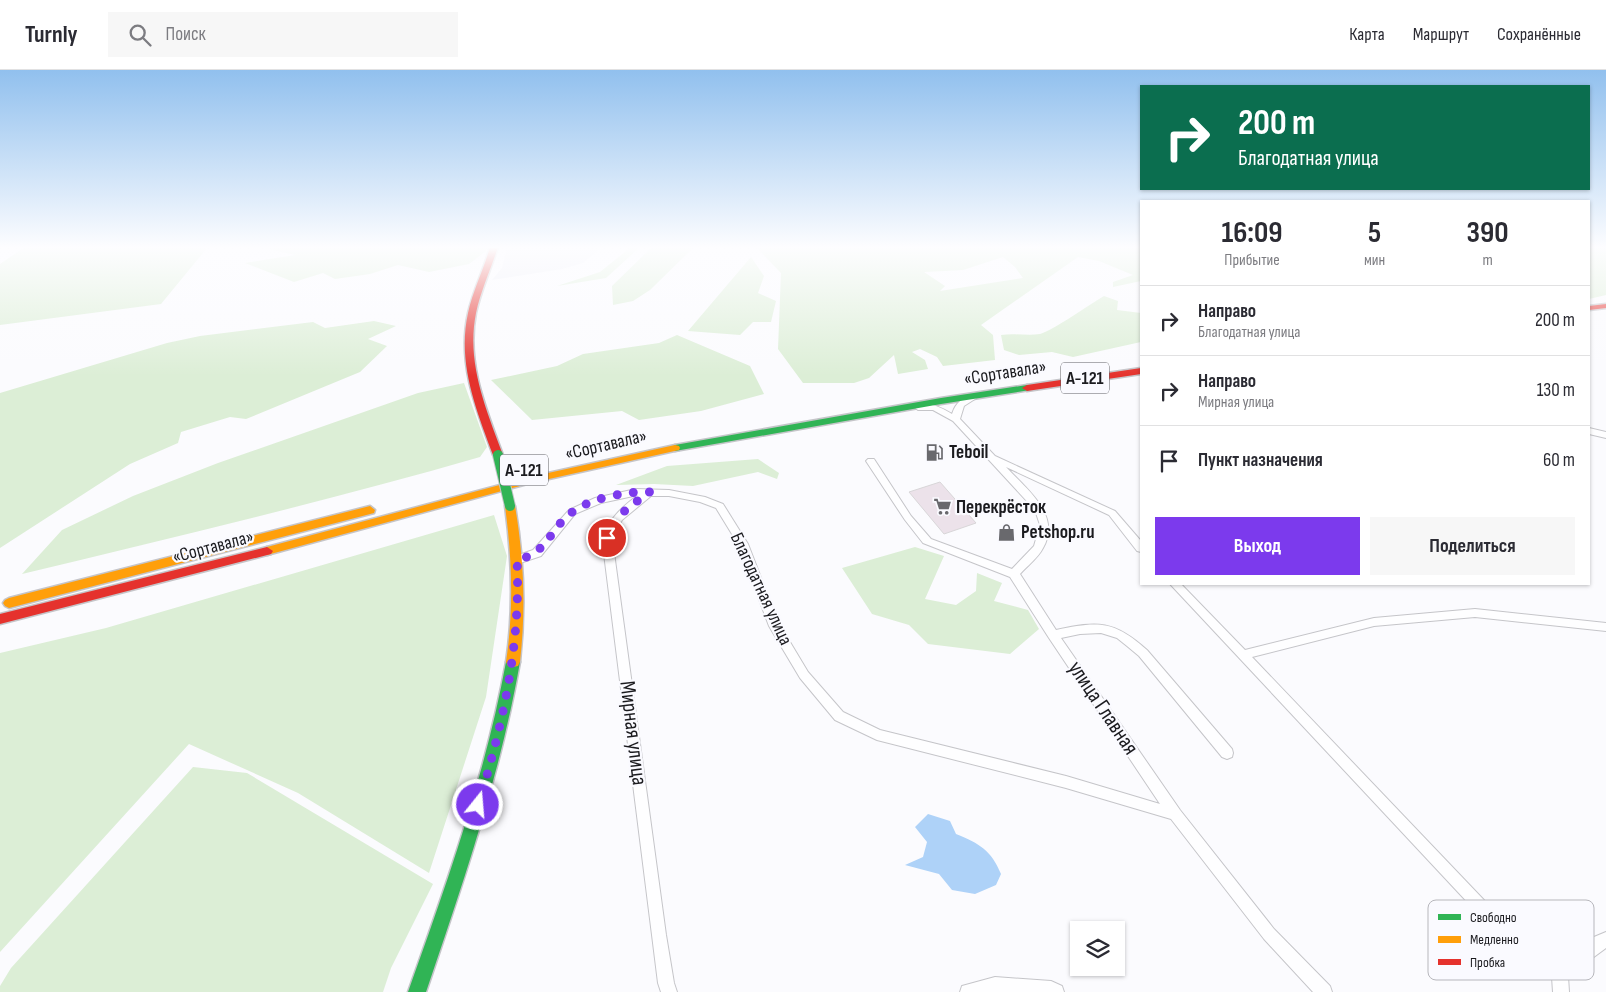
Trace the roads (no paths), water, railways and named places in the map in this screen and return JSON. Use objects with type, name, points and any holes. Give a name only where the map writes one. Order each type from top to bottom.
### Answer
[{"type":"main road","points":[[417,992],[484,786],[506,700],[519,596],[517,560],[510,506],[498,455],[467,369],[466,354],[472,312],[479,290]]},
{"type":"main road","points":[[1590,308],[1606,306]]},
{"type":"main road","points":[[1590,320],[1606,318]]},
{"type":"main road","name":"«Сортавала»","points":[[489,479],[678,436],[1002,380],[1140,360]]},
{"type":"main road","name":"«Сортавала»","points":[[0,619],[161,579],[530,480],[680,447],[898,408],[1140,371]]},
{"type":"main road","name":"«Сортавала»","points":[[0,606],[384,506]]},
{"type":"street","points":[[956,419],[956,410],[962,402],[990,393]]},
{"type":"street","points":[[871,461],[908,518],[927,540],[1014,574],[1039,547],[1045,525],[1039,509],[956,419],[935,408],[898,408]]},
{"type":"street","points":[[1590,431],[1606,435]]},
{"type":"street","points":[[990,456],[1095,504],[1112,514],[1140,547]]},
{"type":"street","name":"Благодатная улица","points":[[517,560],[537,553],[572,512],[598,500],[636,492],[669,493],[702,499],[720,506],[743,544],[772,623],[804,675],[839,716],[877,735],[1066,782],[1175,814]]},
{"type":"street","name":"Мирная улица","points":[[650,492],[620,515],[610,526],[607,538],[666,983],[669,992]]},
{"type":"street","name":"улица Главная","points":[[1014,574],[1053,635],[1175,814],[1269,934],[1324,992]]},
{"type":"street","points":[[1176,585],[1474,900]]},
{"type":"street","points":[[1242,655],[1374,622],[1475,613],[1606,627]]},
{"type":"street","points":[[1053,635],[1091,626],[1109,629],[1128,638],[1143,653],[1227,754]]},
{"type":"street","points":[[1594,946],[1606,940]]},
{"type":"street","points":[[968,992],[995,985],[1051,989],[1056,992]]},
{"type":"water","points":[[928,814],[950,821],[956,834],[972,841],[989,853],[1001,874],[996,885],[975,894],[952,890],[939,874],[905,865],[923,857],[927,842],[915,827]]},
{"type":"place","name":"Teboil","points":[[935,452]]},
{"type":"place","name":"Перекрёсток","points":[[942,507]]},
{"type":"place","name":"Petshop.ru","points":[[1007,532]]}]
